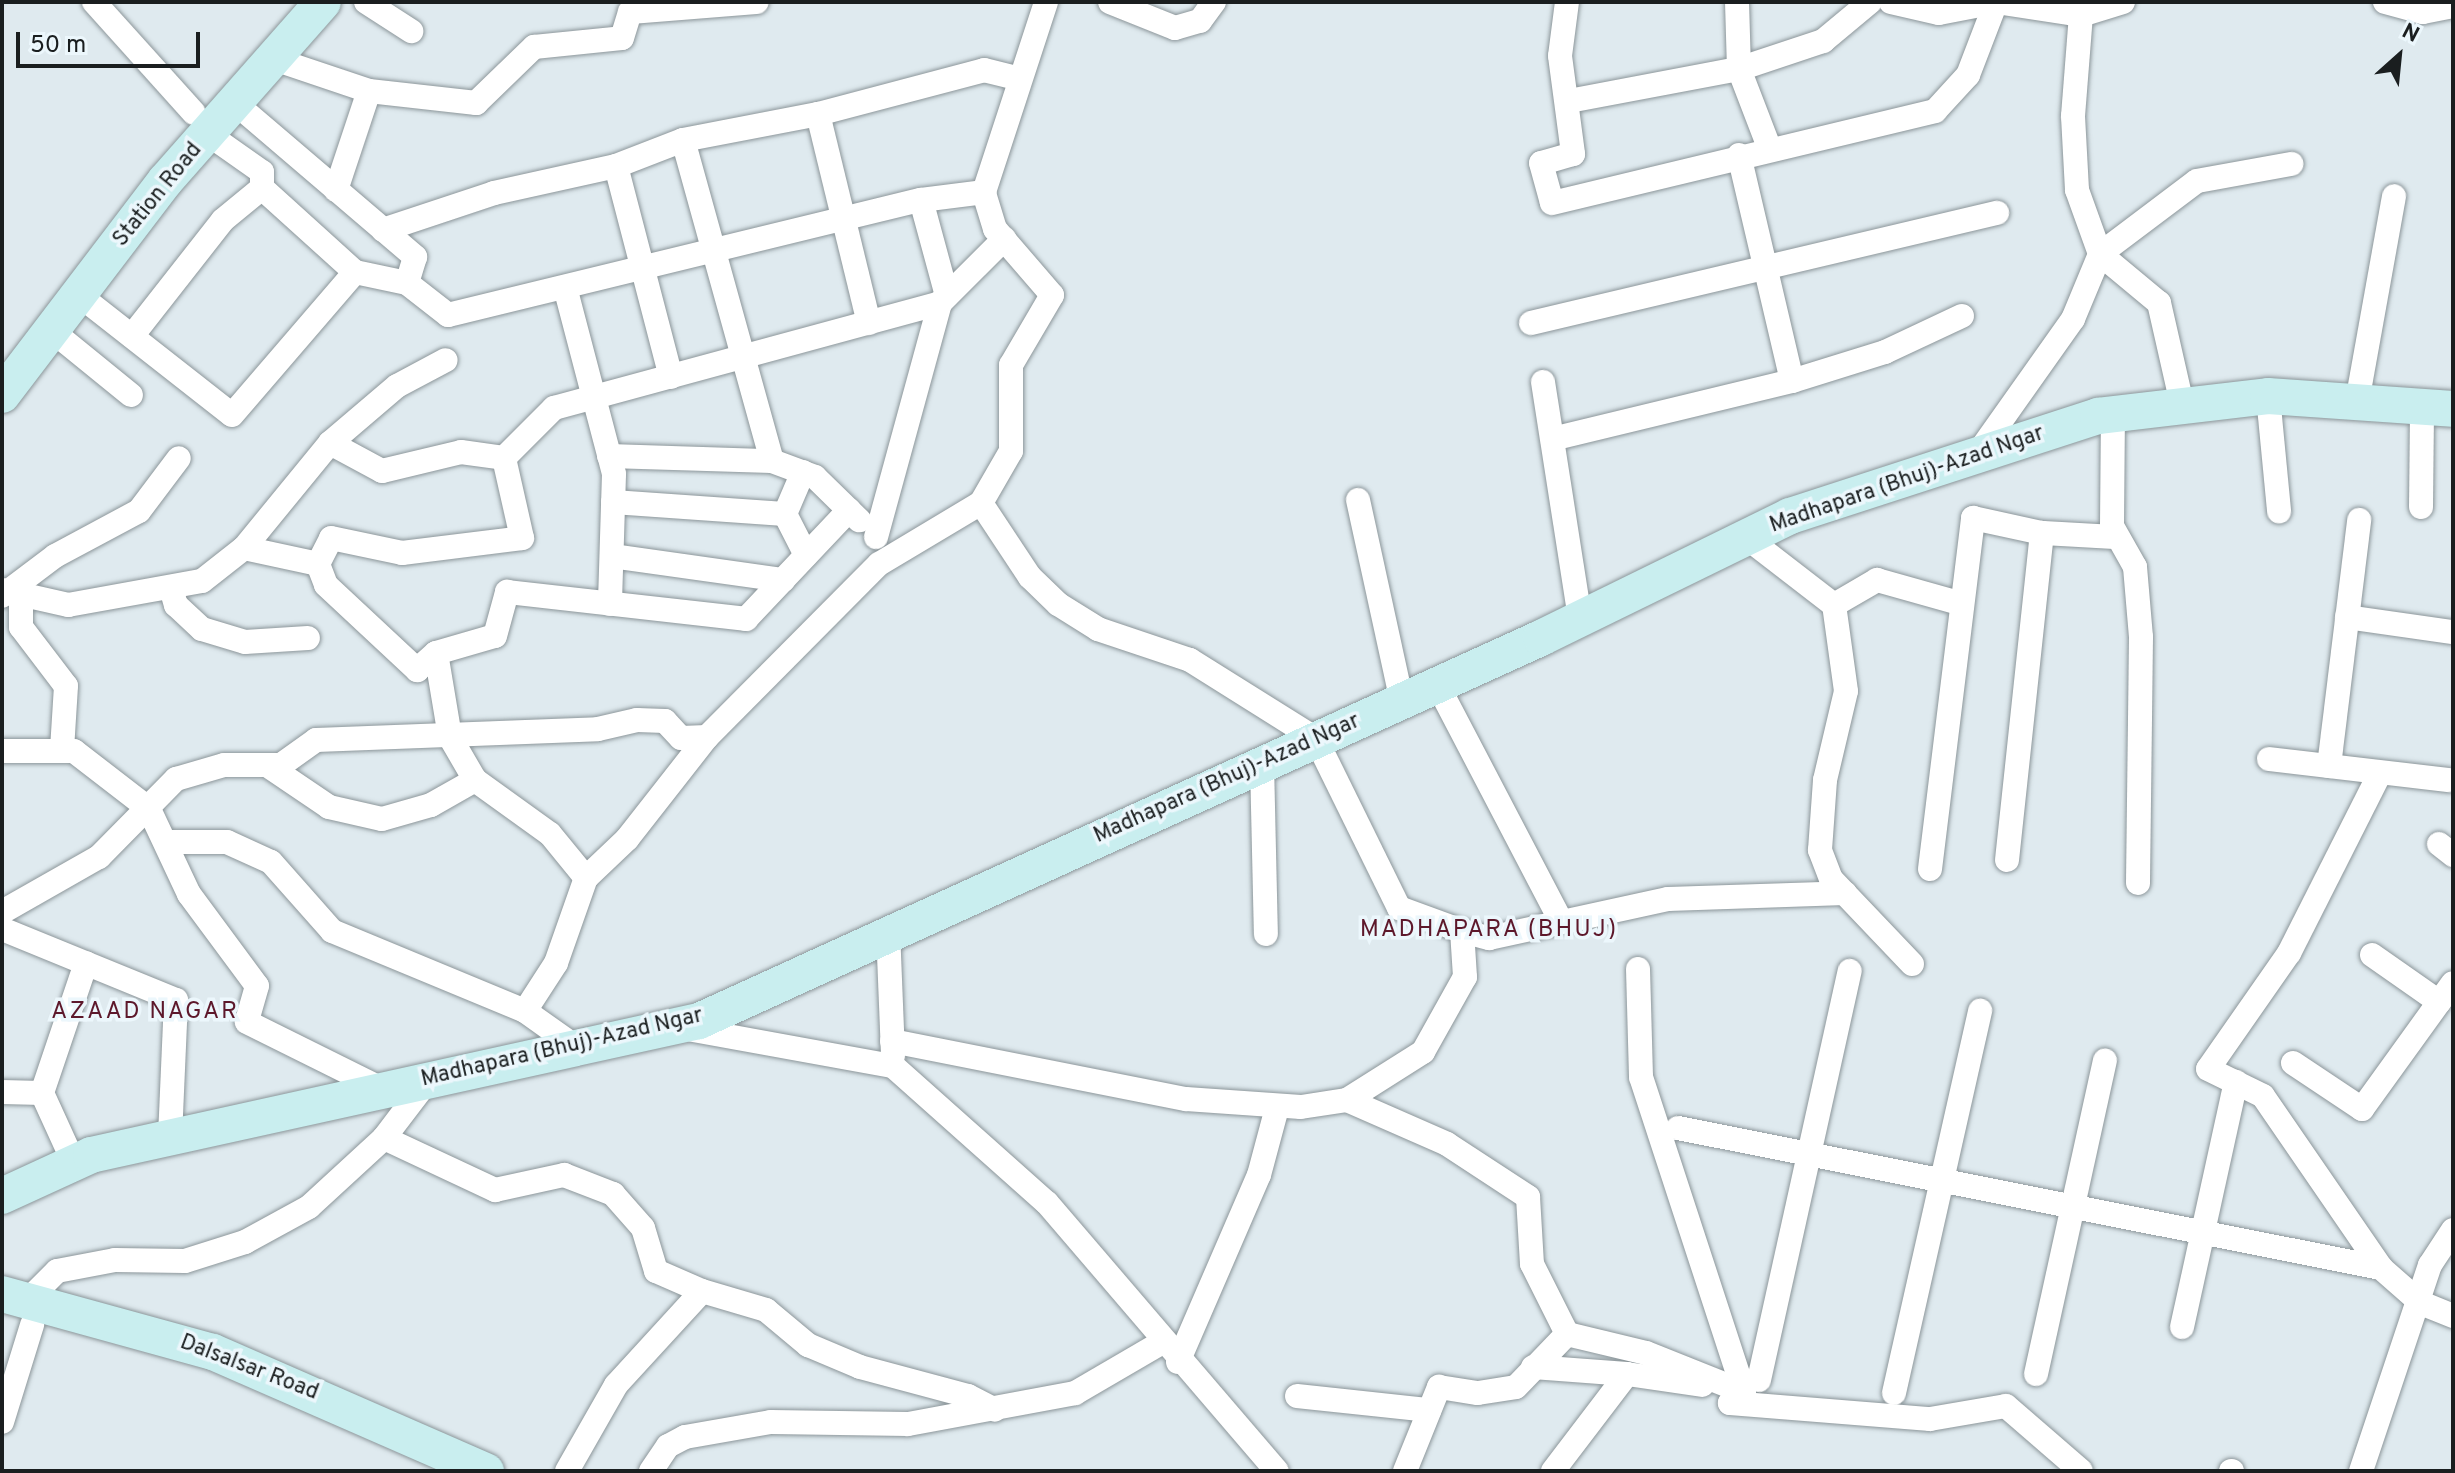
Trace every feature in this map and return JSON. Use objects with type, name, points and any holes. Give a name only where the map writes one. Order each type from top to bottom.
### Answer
[{"type":"street","points":[[94,2],[201,123],[262,172],[262,188],[355,272],[407,283],[448,315],[710,255],[921,200],[984,192]]},
{"type":"street","name":"Station Road","points":[[2,395],[79,295],[291,2]]},
{"type":"street","name":"Station Road","points":[[2,356],[201,123],[235,103],[323,2]]},
{"type":"street","points":[[366,2],[411,31]]},
{"type":"street","points":[[274,59],[369,91],[476,103],[534,47],[622,38],[630,12],[642,6],[757,2]]},
{"type":"street","points":[[525,1011],[556,963],[586,878],[627,839],[707,737],[774,662],[894,555],[981,503],[1011,451],[1011,365],[1052,295],[1004,239],[984,192],[1046,2]]},
{"type":"street","points":[[1110,2],[1175,28],[1200,21],[1214,2]]},
{"type":"street","points":[[1567,2],[1560,56],[1569,101],[1573,154],[1541,163],[1552,203],[1769,147],[1935,111],[1968,75],[2006,3]]},
{"type":"street","points":[[1737,2],[1739,69],[1769,147]]},
{"type":"street","points":[[1569,101],[1739,69],[1823,41],[1870,2]]},
{"type":"street","points":[[1891,2],[1939,13],[2006,3],[2081,15],[2123,2]]},
{"type":"street","points":[[2385,2],[2423,12],[2453,6]]},
{"type":"street","points":[[2081,15],[2073,116],[2077,190],[2100,254],[2159,303],[2182,404]]},
{"type":"street","points":[[383,230],[494,193],[616,166],[683,140],[818,114],[984,70],[1020,79]]},
{"type":"street","points":[[336,190],[369,91]]},
{"type":"street","points":[[235,103],[415,257],[407,283]]},
{"type":"street","points":[[818,114],[840,221],[869,323]]},
{"type":"street","points":[[683,140],[710,255],[745,358],[772,461]]},
{"type":"street","points":[[1739,155],[1770,269],[1792,381]]},
{"type":"street","points":[[1976,456],[2073,319],[2100,254],[2197,181],[2291,164]]},
{"type":"street","points":[[616,166],[640,270],[671,377]]},
{"type":"street","points":[[132,336],[223,220],[262,188]]},
{"type":"street","points":[[2357,402],[2394,196]]},
{"type":"street","points":[[876,537],[944,300],[921,200]]},
{"type":"street","points":[[1531,323],[1997,213]]},
{"type":"street","points":[[504,458],[554,408],[745,358],[944,300],[1004,239]]},
{"type":"street","points":[[79,295],[232,415],[355,272]]},
{"type":"street","points":[[565,287],[609,456],[613,502],[610,604]]},
{"type":"street","points":[[1556,438],[1792,381],[1885,352],[1962,316]]},
{"type":"street","points":[[51,330],[131,395]]},
{"type":"street","points":[[9,595],[68,605],[114,591],[171,588],[202,581],[244,548],[330,443],[397,386],[446,360]]},
{"type":"street","points":[[1543,382],[1556,438],[1580,619]]},
{"type":"street","points":[[2268,396],[2279,511]]},
{"type":"street","name":"Madhapara (Bhuj)-Azad Ngar","points":[[2,1196],[73,1161],[380,1088],[573,1045],[699,1021],[888,930],[1402,702],[1746,537],[2113,411],[2268,396],[2438,408]]},
{"type":"street","points":[[2421,507],[2438,408]]},
{"type":"street","points":[[2113,411],[2116,537],[2138,584],[2138,883]]},
{"type":"street","points":[[330,443],[382,471],[461,452],[504,458]]},
{"type":"street","points":[[609,456],[772,461],[803,472],[849,510],[894,555]]},
{"type":"street","points":[[9,595],[55,556],[139,511],[179,458]]},
{"type":"street","points":[[504,458],[522,538],[402,553],[331,538],[318,564],[326,585],[417,670],[436,653],[495,636],[507,592],[746,619],[849,510]]},
{"type":"street","points":[[785,514],[803,472]]},
{"type":"street","points":[[1358,500],[1402,702]]},
{"type":"street","points":[[613,502],[785,514]]},
{"type":"street","points":[[981,503],[1030,577],[1058,604],[1098,629],[1190,660],[1316,739],[1399,908],[1489,938],[1668,899],[1845,893]]},
{"type":"street","points":[[785,514],[806,555]]},
{"type":"street","points":[[1930,869],[1959,603],[1973,518],[2042,533],[2116,537]]},
{"type":"street","points":[[2329,766],[2359,520]]},
{"type":"street","points":[[2007,860],[2042,533]]},
{"type":"street","points":[[1746,537],[1834,605],[1846,691],[1825,780],[1820,850],[1845,893],[1912,964]]},
{"type":"street","points":[[244,548],[318,564]]},
{"type":"street","points":[[612,556],[783,580]]},
{"type":"street","points":[[1834,605],[1877,580],[1959,603]]},
{"type":"street","points":[[171,588],[176,605],[202,629],[245,642],[308,638]]},
{"type":"street","points":[[9,595],[21,627],[66,686],[62,750]]},
{"type":"street","points":[[2347,617],[2453,632]]},
{"type":"street","points":[[436,653],[450,737],[475,780],[550,834],[586,878]]},
{"type":"street","points":[[1437,684],[1561,921]]},
{"type":"street","points":[[2,912],[99,857],[176,779],[224,765],[281,765],[316,740],[450,737],[637,720],[665,721],[681,738],[707,737]]},
{"type":"street","points":[[2,751],[62,750],[149,809],[189,894],[257,986],[247,1022],[380,1088]]},
{"type":"street","points":[[2269,759],[2449,780]]},
{"type":"street","points":[[1262,763],[1266,934]]},
{"type":"street","points":[[267,765],[329,807],[382,819],[431,805],[475,780]]},
{"type":"street","points":[[2380,773],[2289,953],[2208,1069],[2263,1096],[2381,1268],[2421,1303],[2453,1316]]},
{"type":"street","points":[[166,842],[227,842],[271,862],[332,931],[525,1011],[573,1045]]},
{"type":"street","points":[[2,929],[176,1000],[170,1137]]},
{"type":"street","points":[[888,930],[893,1066]]},
{"type":"street","points":[[892,1041],[1186,1099],[1277,1108],[1347,1100],[1428,1045],[1439,1016],[1462,987],[1462,931]]},
{"type":"street","points":[[2293,1063],[2362,1109],[2446,992],[2372,955]]},
{"type":"street","points":[[73,1161],[42,1093],[86,963]]},
{"type":"street","points":[[1638,969],[1641,1077],[1751,1386]]},
{"type":"street","points":[[1850,971],[1813,1154],[1751,1386],[1730,1403],[1930,1419],[2006,1406],[2081,1471]]},
{"type":"street","points":[[1894,1393],[1980,1011]]},
{"type":"street","points":[[673,1026],[893,1066],[1047,1203],[1161,1343],[1277,1471]]},
{"type":"street","points":[[2036,1374],[2105,1061]]},
{"type":"street","points":[[2,1422],[16,1309],[57,1271],[115,1260],[185,1261],[245,1242],[309,1207],[384,1138],[430,1077]]},
{"type":"street","points":[[2182,1327],[2236,1082]]},
{"type":"street","points":[[2,1092],[42,1093]]},
{"type":"street","points":[[1347,1100],[1447,1144],[1528,1197],[1532,1264],[1567,1334],[1646,1353],[1751,1386]]},
{"type":"street","points":[[1178,1362],[1259,1175],[1277,1108]]},
{"type":"street","points":[[1678,1128],[2204,1228],[2381,1268]]},
{"type":"street","points":[[384,1138],[495,1190],[564,1175],[613,1194],[643,1228],[656,1271],[702,1291],[766,1310],[808,1345],[860,1367],[968,1396],[995,1410]]},
{"type":"street","points":[[2361,1471],[2421,1303],[2430,1265],[2453,1230]]},
{"type":"street","points":[[567,1471],[616,1385],[702,1291]]},
{"type":"street","name":"Dalsalsar Road","points":[[16,1309],[205,1374],[431,1471]]},
{"type":"street","name":"Dalsalsar Road","points":[[16,1309],[213,1352],[486,1471]]},
{"type":"street","points":[[1405,1471],[1439,1387],[1478,1393],[1516,1387],[1567,1334]]},
{"type":"street","points":[[651,1471],[668,1446],[714,1432],[771,1422],[908,1424],[1075,1393],[1161,1343]]},
{"type":"street","points":[[1533,1367],[1751,1386]]},
{"type":"street","points":[[1553,1471],[1627,1374]]},
{"type":"street","points":[[1297,1396],[1429,1410]]},
{"type":"district","name":"MADHAPARA (BHUJ)","points":[[1489,931]]},
{"type":"district","name":"AZAAD NAGAR","points":[[145,1013]]}]
